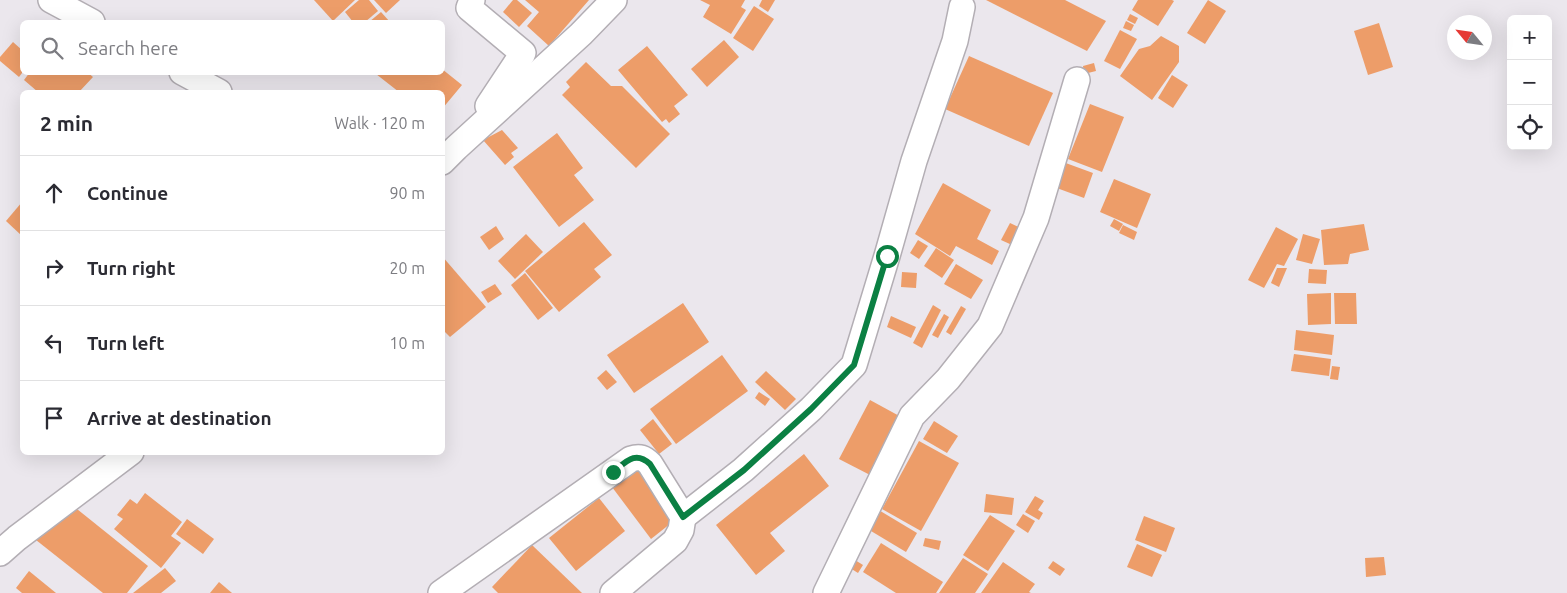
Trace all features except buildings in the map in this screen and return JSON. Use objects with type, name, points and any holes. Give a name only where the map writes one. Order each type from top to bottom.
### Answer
[{"type":"street","points":[[51,0],[88,20]]},
{"type":"street","points":[[449,155],[581,34],[614,0]]},
{"type":"street","points":[[449,155],[485,111],[523,53],[469,3]]},
{"type":"street","points":[[683,517],[744,470],[811,409],[854,365],[914,160],[955,40],[962,7]]},
{"type":"street","points":[[188,75],[215,90]]},
{"type":"street","points":[[826,593],[912,416],[948,379],[990,326],[1036,218],[1077,80]]},
{"type":"street","points":[[0,553],[17,538],[128,455]]},
{"type":"street","points":[[440,593],[631,459],[638,457],[645,459],[650,464],[683,517],[681,530],[675,540],[613,593]]},
{"type":"route","points":[[613,472],[631,459],[638,457],[645,459],[683,517],[744,470],[811,409],[854,365],[887,256]]}]
